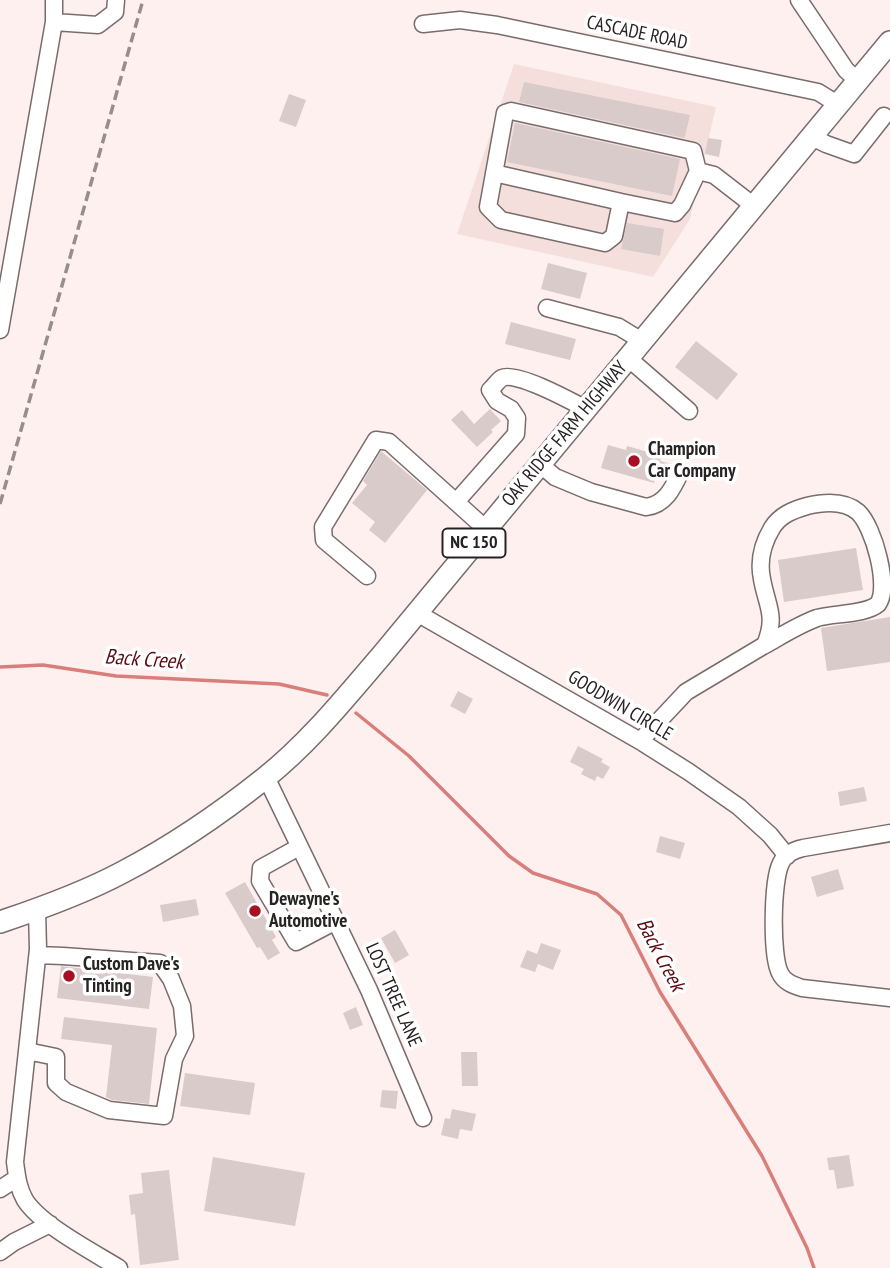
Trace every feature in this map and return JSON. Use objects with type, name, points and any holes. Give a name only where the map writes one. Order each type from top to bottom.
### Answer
[{"type":"main road","name":"OAK RIDGE FARM HIGHWAY","points":[[0,922],[37,910],[122,873],[171,844],[266,777],[325,720],[417,613],[890,42]]},
{"type":"street","points":[[0,330],[54,22],[54,0]]},
{"type":"street","points":[[54,22],[98,24],[115,12],[116,0]]},
{"type":"street","points":[[799,0],[846,70],[858,81]]},
{"type":"street","name":"CASCADE ROAD","points":[[423,24],[460,20],[497,25],[818,92],[839,105]]},
{"type":"street","points":[[494,173],[675,213],[682,205],[698,171],[693,150],[511,111],[505,113],[494,173],[488,207],[501,220],[605,243],[614,236],[621,202]]},
{"type":"street","points":[[812,137],[854,154],[884,116]]},
{"type":"street","points":[[698,171],[714,175],[754,206]]},
{"type":"street","points":[[547,308],[619,327],[642,341]]},
{"type":"street","points":[[628,358],[689,411]]},
{"type":"street","points":[[456,502],[516,434],[517,418],[511,409],[497,401],[490,390],[501,378],[511,376],[538,385],[586,409]]},
{"type":"street","points":[[367,576],[324,540],[323,527],[376,440],[389,442],[486,529]]},
{"type":"street","points":[[540,464],[555,477],[591,492],[646,507],[658,504],[673,488],[680,473]]},
{"type":"street","points":[[640,741],[686,692],[765,645],[818,618],[872,608],[880,603],[886,588],[883,564],[860,514],[840,504],[821,503],[799,508],[780,517],[765,542],[761,558],[761,578],[771,614],[770,633],[765,645]]},
{"type":"street","name":"GOODWIN CIRCLE","points":[[417,613],[689,772],[739,807],[770,835],[787,856]]},
{"type":"street","name":"LOST TREE LANE","points":[[266,777],[369,990],[423,1118]]},
{"type":"street","points":[[890,833],[794,850],[781,864],[778,873],[773,920],[776,962],[780,975],[789,984],[802,988],[890,998]]},
{"type":"street","points":[[299,847],[261,868],[260,881],[296,942],[336,921]]},
{"type":"street","points":[[37,910],[38,955],[15,1162],[18,1184],[26,1200],[39,1215],[75,1242],[120,1268]]},
{"type":"street","points":[[27,1051],[56,1056],[56,1083],[66,1092],[109,1110],[164,1116],[174,1059],[185,1037],[182,1006],[171,979],[160,963],[38,955]]},
{"type":"street","points":[[0,1189],[17,1178]]},
{"type":"street","points":[[0,1252],[50,1224]]},
{"type":"shaded area","points":[[514,64],[716,107],[690,219],[653,277],[457,234]]},
{"type":"building","points":[[524,82],[690,115],[685,136],[684,138],[519,102]]},
{"type":"building","points":[[289,94],[306,100],[296,127],[279,121]]},
{"type":"building","points":[[515,123],[680,159],[672,196],[507,162]]},
{"type":"building","points":[[708,138],[722,140],[719,157],[705,154]]},
{"type":"building","points":[[627,223],[664,229],[660,256],[621,249]]},
{"type":"building","points":[[548,263],[587,273],[580,299],[541,289]]},
{"type":"building","points":[[511,322],[576,339],[570,360],[505,344]]},
{"type":"building","points":[[696,341],[738,374],[717,400],[675,367]]},
{"type":"building","points":[[490,409],[501,421],[477,447],[451,420],[462,410],[474,424]]},
{"type":"building","points":[[608,445],[626,450],[627,446],[662,456],[660,461],[672,464],[665,480],[655,477],[654,483],[601,468]]},
{"type":"building","points":[[381,451],[427,490],[385,543],[369,530],[375,522],[352,503],[367,485],[363,481]]},
{"type":"building","points":[[856,548],[863,590],[784,602],[778,560]]},
{"type":"building","points":[[890,617],[890,662],[827,671],[821,628]]},
{"type":"building","points":[[458,691],[473,699],[465,714],[450,706]]},
{"type":"building","points":[[578,746],[603,759],[601,762],[610,767],[603,779],[597,776],[595,781],[581,774],[584,769],[570,762]]},
{"type":"building","points":[[864,787],[867,801],[840,806],[838,792]]},
{"type":"building","points":[[660,836],[685,843],[680,859],[656,852]]},
{"type":"building","points":[[838,869],[844,889],[817,897],[811,877]]},
{"type":"building","points":[[245,882],[276,937],[272,940],[280,953],[268,960],[260,947],[257,948],[225,893]]},
{"type":"building","points":[[196,899],[199,915],[163,922],[160,905]]},
{"type":"building","points":[[395,930],[409,955],[395,963],[381,938]]},
{"type":"building","points":[[541,943],[561,950],[553,970],[538,964],[535,972],[520,967],[527,950],[537,954]]},
{"type":"building","points":[[61,966],[153,977],[149,1009],[57,998]]},
{"type":"building","points":[[356,1007],[363,1025],[350,1030],[343,1013]]},
{"type":"building","points":[[64,1017],[157,1028],[149,1104],[106,1097],[112,1045],[61,1039]]},
{"type":"building","points":[[461,1052],[477,1052],[478,1086],[462,1086]]},
{"type":"building","points":[[185,1073],[255,1083],[250,1115],[180,1106]]},
{"type":"building","points":[[382,1090],[398,1091],[396,1109],[380,1107]]},
{"type":"building","points":[[452,1109],[476,1114],[472,1131],[460,1129],[458,1139],[441,1135],[445,1118],[450,1119]]},
{"type":"building","points":[[849,1155],[854,1186],[837,1189],[834,1170],[829,1170],[827,1158]]},
{"type":"building","points":[[213,1157],[305,1173],[295,1226],[204,1211]]},
{"type":"building","points":[[169,1170],[179,1260],[140,1265],[135,1214],[131,1215],[129,1195],[143,1193],[141,1173]]},
{"type":"waterway","name":"Back Creek","points":[[0,667],[43,665],[116,676],[279,684],[327,695]]},
{"type":"waterway","name":"Back Creek","points":[[356,713],[409,756],[509,856],[533,873],[597,894],[621,915],[660,992],[762,1156],[814,1268]]},
{"type":"railway","points":[[0,504],[143,0]]},
{"type":"place","name":"Champion Car Company","points":[[634,461]]},
{"type":"place","name":"Dewayne's Automotive","points":[[255,911]]},
{"type":"place","name":"Custom Dave's Tinting","points":[[69,976]]}]
